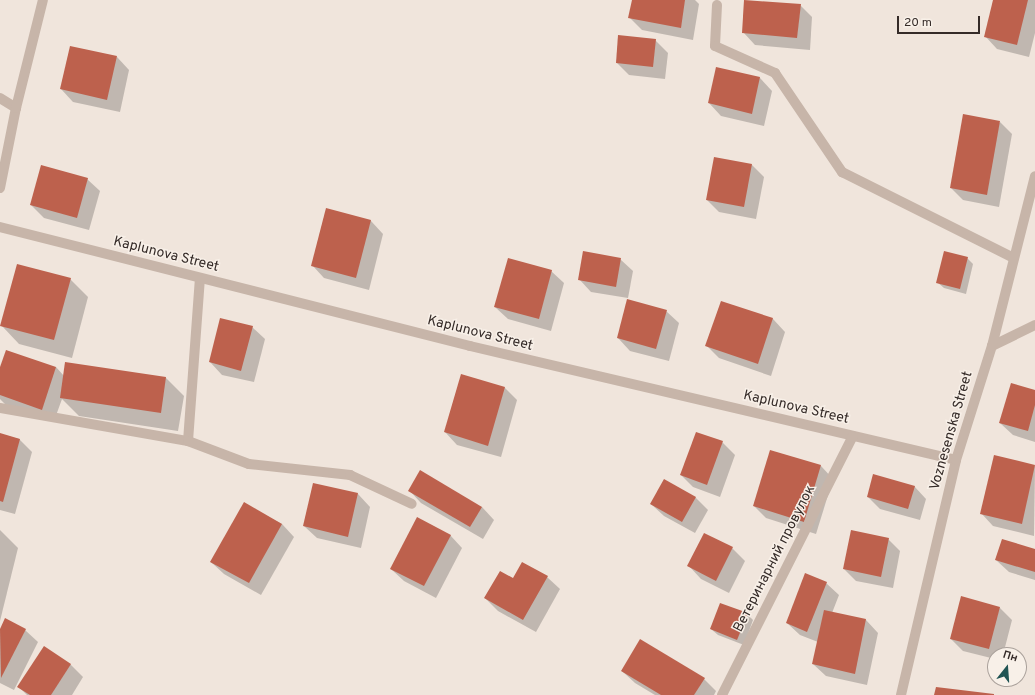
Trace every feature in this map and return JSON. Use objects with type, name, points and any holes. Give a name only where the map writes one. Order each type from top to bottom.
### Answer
[{"type":"street","points":[[0,188],[16,108],[43,0]]},
{"type":"street","points":[[717,5],[715,46],[775,73],[842,172],[1014,258]]},
{"type":"street","points":[[0,98],[16,108]]},
{"type":"street","name":"Voznesenska Street","points":[[901,695],[956,460],[992,346],[1035,176]]},
{"type":"street","name":"Kaplunova Street","points":[[0,227],[470,346],[956,460]]},
{"type":"street","points":[[188,441],[200,278]]},
{"type":"street","points":[[992,346],[1035,325]]},
{"type":"street","points":[[0,408],[188,441],[249,464],[350,475],[412,504]]},
{"type":"street","name":"Ветеринарний провулок","points":[[722,695],[853,436]]},
{"type":"building","points":[[632,0],[685,0],[681,28],[628,18]]},
{"type":"building","points":[[744,0],[801,4],[797,38],[742,33]]},
{"type":"building","points":[[993,0],[1028,0],[1017,45],[984,37]]},
{"type":"building","points":[[618,35],[656,39],[653,67],[616,63]]},
{"type":"building","points":[[70,46],[117,56],[107,100],[60,89]]},
{"type":"building","points":[[716,67],[760,77],[752,114],[708,103]]},
{"type":"building","points":[[963,114],[1000,121],[987,195],[950,188]]},
{"type":"building","points":[[714,157],[752,164],[744,207],[706,200]]},
{"type":"building","points":[[41,165],[88,178],[77,218],[30,205]]},
{"type":"building","points":[[326,208],[371,220],[356,278],[311,266]]},
{"type":"building","points":[[583,251],[621,258],[616,287],[578,280]]},
{"type":"building","points":[[944,251],[968,257],[960,289],[936,283]]},
{"type":"building","points":[[508,258],[552,270],[539,319],[494,307]]},
{"type":"building","points":[[17,264],[71,278],[54,340],[0,326]]},
{"type":"building","points":[[627,299],[667,310],[656,349],[617,338]]},
{"type":"building","points":[[721,301],[773,318],[758,364],[705,346]]},
{"type":"building","points":[[220,318],[253,326],[241,371],[209,362]]},
{"type":"building","points":[[6,350],[56,367],[42,410],[0,395],[0,367]]},
{"type":"building","points":[[65,362],[166,377],[161,413],[60,398]]},
{"type":"building","points":[[461,374],[505,387],[488,446],[444,432]]},
{"type":"building","points":[[1011,383],[1035,390],[1035,405],[1028,431],[999,423]]},
{"type":"building","points":[[696,432],[723,441],[707,485],[680,475]]},
{"type":"building","points":[[0,433],[20,439],[3,502],[0,501]]},
{"type":"building","points":[[770,450],[821,465],[804,522],[753,506]]},
{"type":"building","points":[[994,455],[1035,465],[1022,524],[980,514]]},
{"type":"building","points":[[420,470],[482,507],[470,527],[408,491]]},
{"type":"building","points":[[873,474],[915,486],[908,509],[867,497]]},
{"type":"building","points":[[664,479],[696,497],[682,522],[650,504]]},
{"type":"building","points":[[313,483],[358,493],[348,537],[303,526]]},
{"type":"building","points":[[244,502],[282,524],[249,583],[210,562]]},
{"type":"building","points":[[417,517],[451,535],[424,586],[390,569]]},
{"type":"building","points":[[851,530],[889,538],[881,577],[843,569]]},
{"type":"building","points":[[704,533],[733,547],[716,581],[687,566]]},
{"type":"building","points":[[1002,539],[1035,549],[1035,572],[995,560]]},
{"type":"building","points":[[522,562],[548,576],[523,620],[484,598],[500,571],[513,578]]},
{"type":"building","points":[[805,573],[827,582],[807,632],[786,623]]},
{"type":"building","points":[[961,596],[1000,607],[990,647],[987,647],[987,648],[950,639]]},
{"type":"building","points":[[720,603],[748,613],[737,640],[710,629]]},
{"type":"building","points":[[824,610],[866,619],[855,674],[812,664]]},
{"type":"building","points":[[5,618],[26,629],[1,678],[0,629]]},
{"type":"building","points":[[640,639],[705,678],[694,695],[661,695],[621,671]]},
{"type":"building","points":[[44,646],[71,664],[51,695],[30,695],[17,687]]},
{"type":"building","points":[[936,687],[994,694],[994,695],[934,695]]}]
